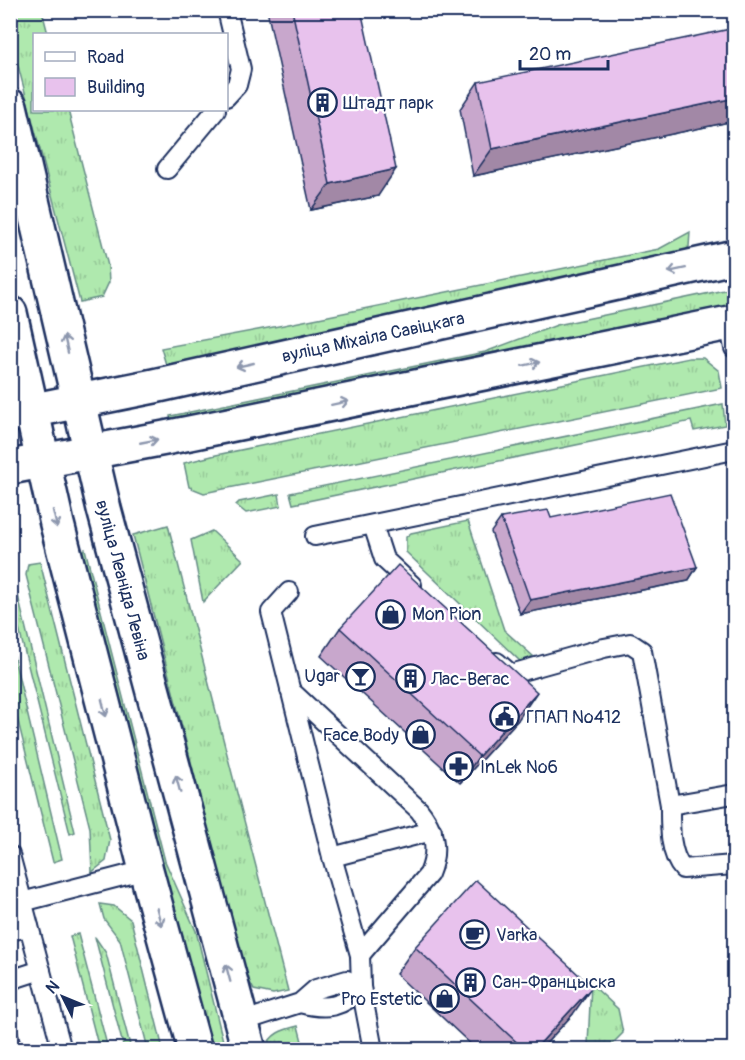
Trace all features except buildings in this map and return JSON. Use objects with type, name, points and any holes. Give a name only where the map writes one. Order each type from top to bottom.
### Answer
[{"type":"main road","name":"вуліца Леаніда Левіна","points":[[10,106],[104,509],[245,1036]]},
{"type":"main road","name":"вуліца Міхаіла Савіцкага","points":[[21,412],[735,257]]},
{"type":"main road","points":[[10,313],[21,412],[43,462],[146,870],[195,1050]]},
{"type":"main road","points":[[10,467],[733,331]]},
{"type":"lane","points":[[227,10],[240,69],[237,85],[228,95]]},
{"type":"lane","points":[[167,169],[215,111]]},
{"type":"lane","points":[[315,536],[735,450]]},
{"type":"lane","points":[[373,525],[384,560],[427,598]]},
{"type":"lane","points":[[289,592],[271,612],[360,955],[361,987],[373,1050]]},
{"type":"lane","points":[[486,651],[511,675],[604,648],[630,643],[642,651],[670,805],[670,830],[677,864],[683,869],[735,865]]},
{"type":"lane","points":[[291,690],[419,810],[428,821],[432,831],[435,861],[429,874],[360,955]]},
{"type":"lane","points":[[670,805],[735,794]]},
{"type":"lane","points":[[333,857],[432,831]]},
{"type":"lane","points":[[10,855],[62,1050]]},
{"type":"lane","points":[[22,902],[146,870]]},
{"type":"lane","points":[[10,931],[29,927]]},
{"type":"lane","points":[[10,981],[41,970]]},
{"type":"lane","points":[[245,1036],[300,1004],[322,1009],[350,1000],[361,987]]},
{"type":"green space","points":[[10,11],[42,11],[48,33],[33,33],[33,111],[68,111],[108,266],[109,282],[102,297],[80,302],[11,39]]},
{"type":"green space","points":[[690,232],[689,247],[675,260],[167,368],[161,348],[659,249]]},
{"type":"green space","points":[[734,288],[734,309],[172,423],[170,416],[485,352],[557,325]]},
{"type":"green space","points":[[689,358],[703,358],[719,371],[722,388],[204,493],[189,487],[184,463]]},
{"type":"green space","points":[[723,404],[725,425],[694,431],[691,421],[293,504],[290,493]]},
{"type":"green space","points":[[279,494],[281,506],[246,513],[236,505],[239,502]]},
{"type":"green space","points":[[468,521],[504,630],[533,656],[521,662],[406,552],[406,537],[411,533]]},
{"type":"green space","points":[[168,525],[288,991],[273,994],[254,990],[245,973],[133,535]]},
{"type":"green space","points":[[212,531],[243,560],[203,602],[191,540]]},
{"type":"green space","points":[[85,549],[165,861],[196,931],[225,1049],[204,1049],[79,551]]},
{"type":"green space","points":[[40,562],[110,840],[106,861],[92,872],[90,828],[26,575],[28,564]]},
{"type":"green space","points":[[11,571],[75,832],[70,834],[11,597]]},
{"type":"green space","points":[[11,645],[62,859],[53,862],[11,693]]},
{"type":"green space","points":[[100,904],[114,906],[131,920],[163,1049],[148,1049],[120,940],[104,919]]},
{"type":"green space","points":[[78,934],[108,1049],[99,1049],[70,936]]},
{"type":"green space","points":[[95,937],[106,953],[131,1049],[124,1049]]},
{"type":"green space","points":[[591,984],[618,1009],[623,1033],[607,1049],[583,1050],[588,1044]]},
{"type":"green space","points":[[298,1026],[304,1049],[265,1049],[270,1039],[278,1033]]},
{"type":"place","name":"Штадт парк","points":[[322,103]]},
{"type":"place","name":"Mon Pion","points":[[391,614]]},
{"type":"place","name":"Ugar","points":[[361,676]]},
{"type":"place","name":"Лас-Вегас","points":[[410,679]]},
{"type":"place","name":"ГПАП №412","points":[[505,717]]},
{"type":"place","name":"Face Body","points":[[420,735]]},
{"type":"place","name":"InLek №6","points":[[459,767]]},
{"type":"place","name":"Varka","points":[[475,935]]},
{"type":"place","name":"Сан-Францыска","points":[[471,982]]},
{"type":"place","name":"Pro Estetic","points":[[444,999]]}]
